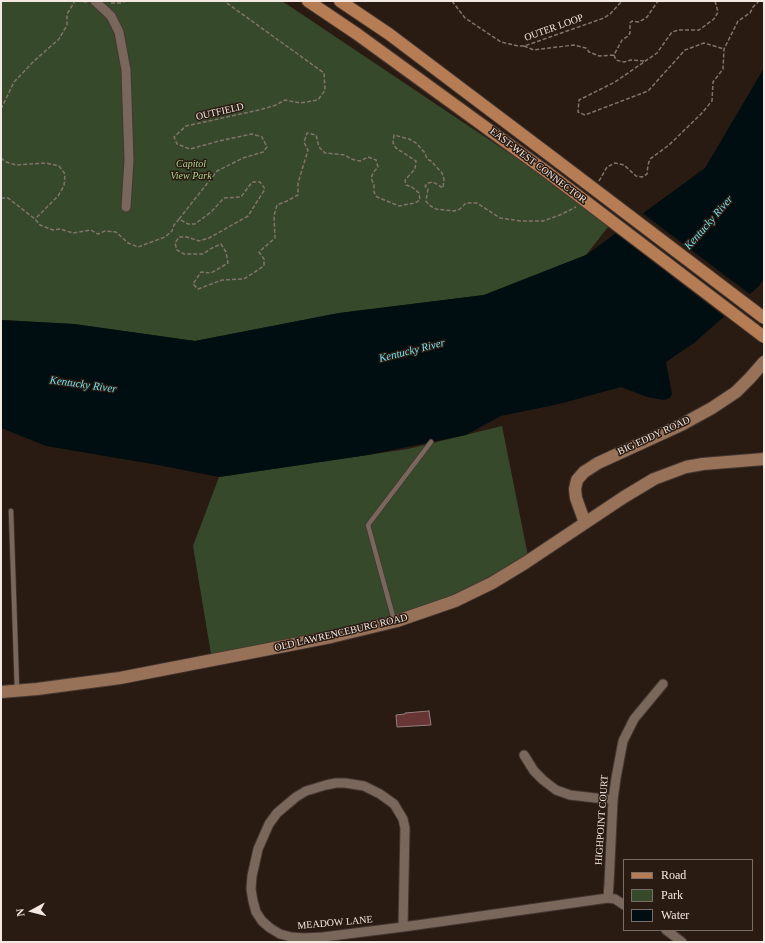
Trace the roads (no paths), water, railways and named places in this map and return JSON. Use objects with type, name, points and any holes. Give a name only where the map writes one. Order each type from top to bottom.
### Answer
[{"type":"main road","name":"EAST-WEST CONNECTOR","points":[[308,1],[357,34],[547,172],[764,337]]},
{"type":"main road","name":"EAST-WEST CONNECTOR","points":[[340,1],[389,34],[764,318]]},
{"type":"main road","name":"BIG EDDY ROAD","points":[[585,523],[576,498],[575,489],[578,480],[584,472],[598,463],[681,425],[712,408],[736,392],[764,362]]},
{"type":"main road","name":"OLD LAWRENCEBURG ROAD","points":[[1,692],[94,682],[323,639],[394,622],[433,610],[481,589],[525,563],[654,479],[686,467],[703,464],[764,459]]},
{"type":"street","points":[[95,1],[111,16],[119,32],[126,70],[129,160],[126,207]]},
{"type":"street","name":"HIGHPOINT COURT","points":[[608,898],[610,884],[613,800],[623,741],[634,719],[662,684]]},
{"type":"street","points":[[524,755],[534,771],[556,790],[570,795],[613,800]]},
{"type":"street","name":"MEADOW LANE","points":[[403,927],[405,828],[403,819],[394,804],[364,786],[336,783],[306,791],[286,804],[277,813],[269,824],[258,849],[252,876],[251,889],[256,912],[262,921],[280,934],[291,937],[323,939],[608,898]]},
{"type":"street","points":[[608,898],[623,904]]},
{"type":"street","points":[[667,931],[682,942]]},
{"type":"lane","points":[[394,622],[368,525],[431,442]]},
{"type":"lane","points":[[11,511],[17,691]]},
{"type":"water","name":"Kentucky River","points":[[764,68],[764,279],[758,287],[694,343],[666,362],[672,394],[670,398],[664,400],[647,397],[621,387],[559,404],[501,416],[466,435],[368,455],[219,477],[46,446],[1,428],[1,320],[74,324],[195,341],[339,313],[484,295],[586,255],[705,168]]},
{"type":"park label","name":"Capitol View Park","points":[[191,170]]}]
